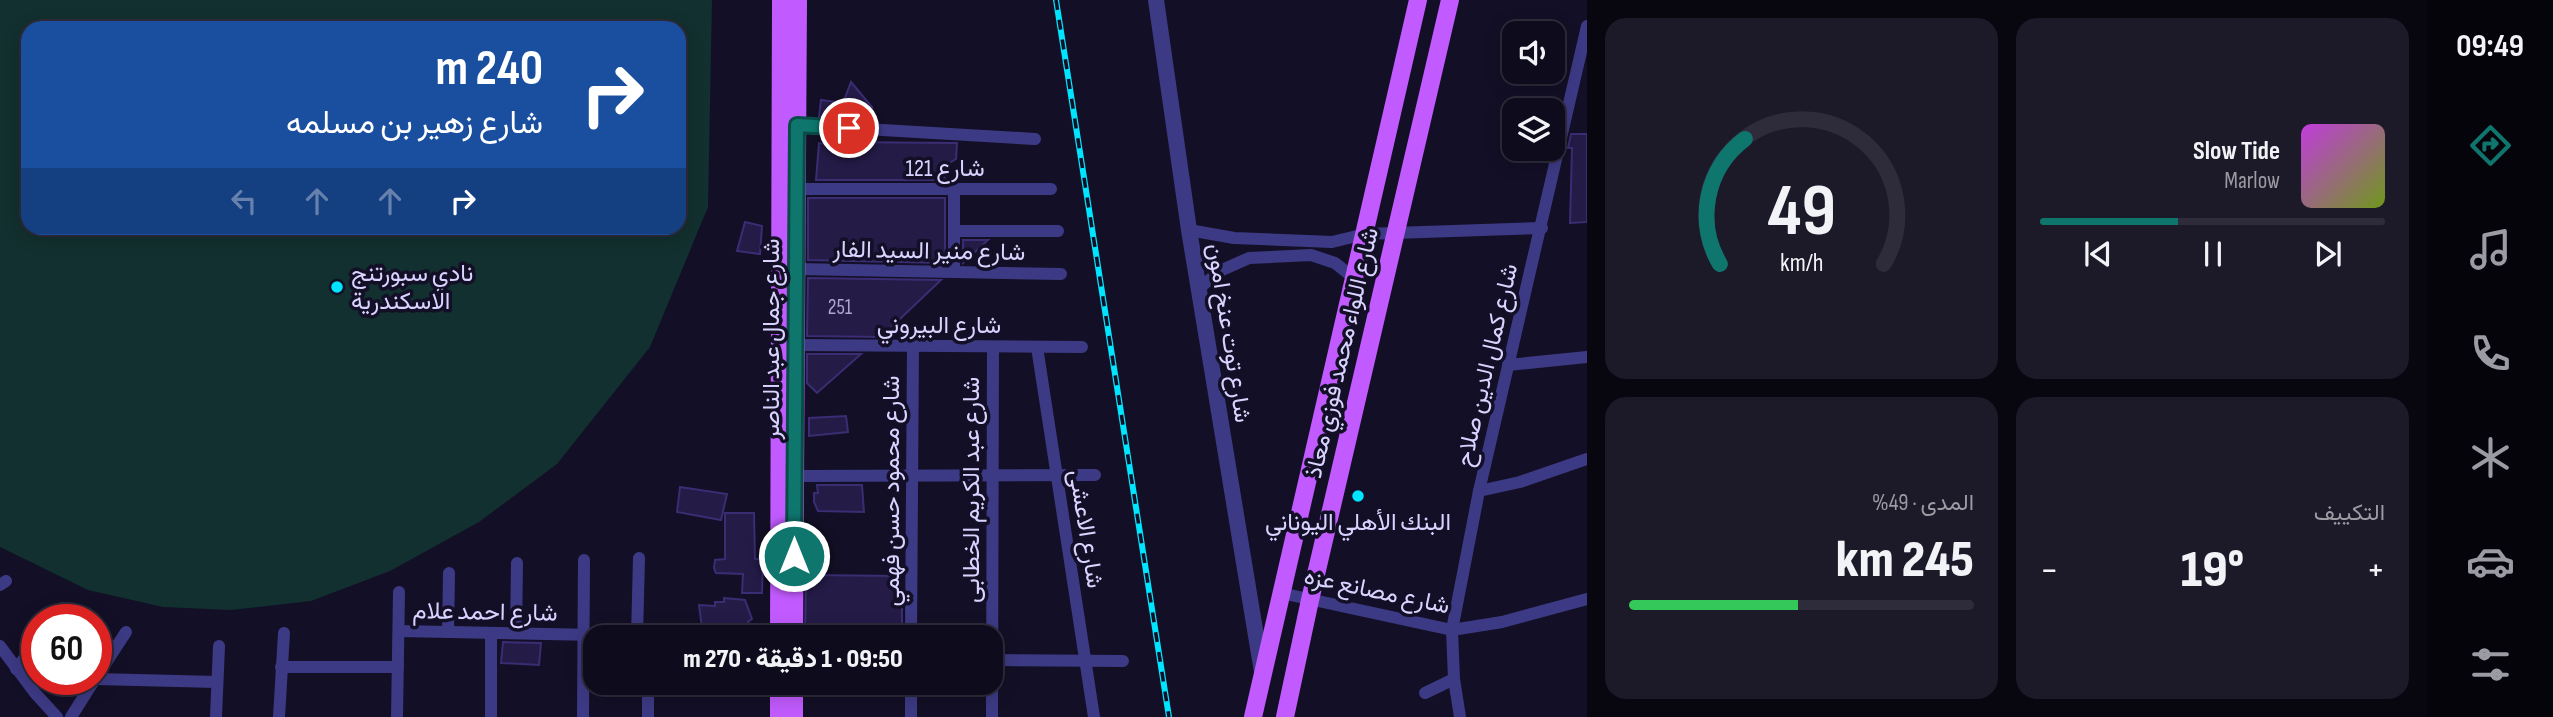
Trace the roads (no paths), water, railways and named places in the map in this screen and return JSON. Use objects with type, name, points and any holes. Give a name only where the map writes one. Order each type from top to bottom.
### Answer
[{"type":"main road","name":"شارع جمال عبد الناصر","points":[[779,625],[788,239],[781,0]]},
{"type":"main road","name":"شارع جمال عبد الناصر","points":[[794,625],[796,270],[788,239],[798,189],[798,0]]},
{"type":"main road","name":"شارع اللواء محمد فوزي معاذ","points":[[1253,717],[1418,0]]},
{"type":"main road","name":"شارع اللواء محمد فوزي معاذ","points":[[1284,717],[1450,0]]},
{"type":"main road","points":[[779,695],[779,717]]},
{"type":"main road","points":[[794,695],[794,717]]},
{"type":"street","name":"شارع توت عنخ امون","points":[[1156,0],[1189,230],[1262,673]]},
{"type":"street","name":"شارع كمال الدين صلاح","points":[[1460,717],[1454,679],[1452,630],[1479,491],[1587,26]]},
{"type":"street","points":[[1573,87],[1587,86]]},
{"type":"street","points":[[797,125],[1035,139]]},
{"type":"street","name":"شارع 121","points":[[798,189],[1051,189]]},
{"type":"street","points":[[954,189],[954,272]]},
{"type":"street","points":[[1189,230],[1223,237],[1343,241],[1365,234],[1542,228]]},
{"type":"street","points":[[954,231],[1058,231]]},
{"type":"street","points":[[1199,288],[1222,270],[1250,258],[1311,255],[1324,257],[1345,268],[1354,278]]},
{"type":"street","name":"شارع منير السيد الفار","points":[[796,270],[1061,274]]},
{"type":"street","name":"شارع البيروني","points":[[796,345],[1082,347]]},
{"type":"street","name":"شارع محمود حسن فهمي","points":[[911,625],[913,346]]},
{"type":"street","name":"شارع عبد الكريم الخطابى","points":[[991,625],[993,346]]},
{"type":"street","name":"شارع الاعشى","points":[[1037,347],[1094,717]]},
{"type":"street","points":[[1508,365],[1587,357]]},
{"type":"street","points":[[1479,491],[1520,482],[1587,459]]},
{"type":"street","points":[[795,476],[1095,475]]},
{"type":"street","points":[[639,558],[644,625]]},
{"type":"street","points":[[583,625],[584,560]]},
{"type":"street","points":[[516,634],[517,563]]},
{"type":"street","points":[[448,632],[449,573]]},
{"type":"street","points":[[397,717],[399,592]]},
{"type":"street","name":"شارع مصانع عزه","points":[[1281,593],[1452,630],[1502,622],[1587,599]]},
{"type":"street","name":"شارع احمد علام","points":[[398,631],[583,635]]},
{"type":"street","points":[[112,653],[125,632]]},
{"type":"street","points":[[491,633],[491,717]]},
{"type":"street","points":[[279,717],[284,634]]},
{"type":"street","points":[[0,646],[57,717]]},
{"type":"street","points":[[216,717],[219,646]]},
{"type":"street","points":[[1003,660],[1123,661]]},
{"type":"street","points":[[16,669],[21,663]]},
{"type":"street","points":[[281,667],[398,667]]},
{"type":"street","points":[[112,679],[217,682]]},
{"type":"street","points":[[1425,693],[1454,679]]},
{"type":"street","points":[[71,717],[85,695]]},
{"type":"street","points":[[583,695],[583,717]]},
{"type":"street","points":[[648,695],[648,717]]},
{"type":"street","points":[[911,695],[911,717]]},
{"type":"street","name":"شارع عبد الكريم الخطابى","points":[[992,695],[992,717]]},
{"type":"railway","points":[[1056,0],[1169,717]]},
{"type":"place","name":"نادي سبورتنج الاسكندرية","points":[[337,287]]},
{"type":"place","name":"البنك الأهلي اليوناني","points":[[1358,496]]}]
